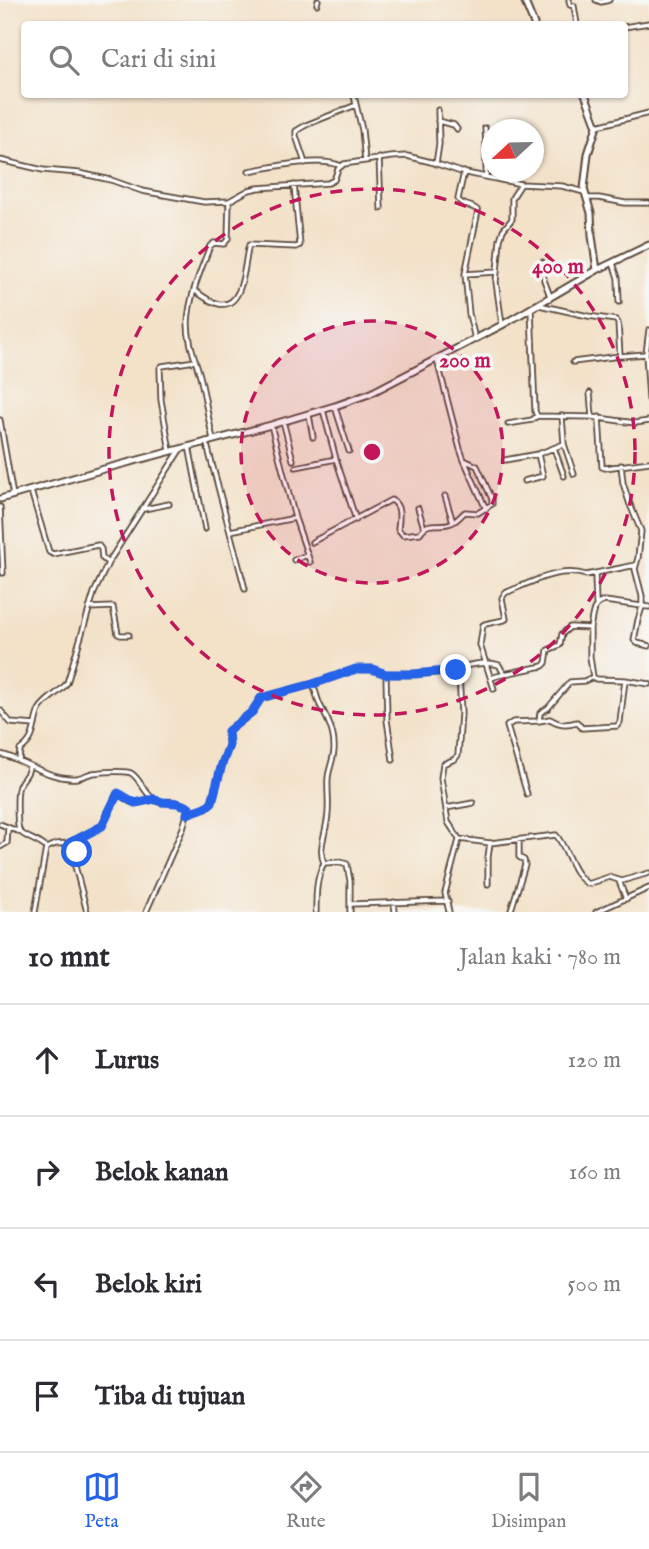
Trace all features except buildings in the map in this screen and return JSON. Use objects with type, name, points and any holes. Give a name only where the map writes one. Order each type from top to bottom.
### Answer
[{"type":"street","points":[[524,0],[533,21]]},
{"type":"street","points":[[569,0],[576,21]]},
{"type":"street","points":[[596,0],[609,0]]},
{"type":"street","points":[[628,26],[649,23]]},
{"type":"street","points":[[354,98],[362,130],[365,161]]},
{"type":"street","points":[[586,98],[597,126],[585,169],[597,270]]},
{"type":"street","points":[[305,163],[296,131],[356,105]]},
{"type":"street","points":[[436,163],[439,144],[438,110]]},
{"type":"street","points":[[597,126],[649,113]]},
{"type":"street","points":[[438,121],[454,125],[457,129]]},
{"type":"street","points":[[0,160],[43,170],[79,173],[142,191],[205,202],[229,201],[254,189],[331,182],[341,166],[379,158],[407,156],[481,176]]},
{"type":"street","points":[[379,158],[381,208]]},
{"type":"street","points":[[249,171],[305,163],[341,166]]},
{"type":"street","points":[[464,172],[458,199],[478,211],[465,274],[469,314],[475,339]]},
{"type":"street","points":[[511,182],[547,184],[625,203],[649,203]]},
{"type":"street","points":[[502,324],[496,272],[501,233],[512,219],[512,198],[521,184]]},
{"type":"street","points":[[194,290],[218,304],[228,303],[241,288],[249,245],[300,245],[294,185]]},
{"type":"street","points":[[229,201],[228,239],[224,244],[214,243],[210,246],[194,290],[188,330],[244,589]]},
{"type":"street","points":[[0,499],[181,449],[210,437],[271,425],[335,407],[378,391],[531,309],[597,270],[649,245]]},
{"type":"street","points":[[542,262],[544,280],[550,296]]},
{"type":"street","points":[[613,263],[618,278],[619,302]]},
{"type":"street","points":[[465,274],[496,272]]},
{"type":"street","points":[[537,305],[616,320],[620,356]]},
{"type":"street","points":[[531,309],[537,416]]},
{"type":"street","points":[[649,330],[646,354],[649,398]]},
{"type":"street","points":[[573,362],[646,354]]},
{"type":"street","points":[[170,451],[161,400],[160,368],[195,360]]},
{"type":"street","points":[[437,360],[460,449],[486,509]]},
{"type":"street","points":[[590,393],[592,417]]},
{"type":"street","points":[[335,407],[349,452]]},
{"type":"street","points":[[323,410],[356,520]]},
{"type":"street","points":[[309,414],[313,437]]},
{"type":"street","points":[[508,424],[532,420],[537,416],[599,417],[631,423],[649,421]]},
{"type":"street","points":[[562,416],[564,444],[574,474]]},
{"type":"street","points":[[599,417],[602,467],[649,462]]},
{"type":"street","points":[[0,420],[13,496]]},
{"type":"street","points":[[283,421],[293,460]]},
{"type":"street","points":[[271,425],[295,518],[310,562]]},
{"type":"street","points":[[505,460],[538,454],[564,444]]},
{"type":"street","points":[[189,446],[205,529]]},
{"type":"street","points":[[554,448],[564,475]]},
{"type":"street","points":[[19,760],[19,751],[29,743],[41,708],[68,682],[98,581],[181,449]]},
{"type":"street","points":[[524,481],[543,476],[538,454]]},
{"type":"street","points":[[296,467],[336,459]]},
{"type":"street","points":[[312,542],[393,500],[398,507],[398,529],[403,536],[420,533],[424,528],[437,523],[445,525],[453,522],[465,512],[475,513],[486,509],[492,504],[492,499],[477,466],[464,460]]},
{"type":"street","points":[[621,465],[623,483],[640,531],[636,572],[642,607],[634,640],[649,646]]},
{"type":"street","points":[[31,491],[48,552],[53,554],[98,545],[102,558],[108,563]]},
{"type":"street","points":[[445,496],[453,522]]},
{"type":"street","points":[[143,509],[169,504]]},
{"type":"street","points":[[0,507],[3,573]]},
{"type":"street","points":[[418,508],[424,528]]},
{"type":"street","points":[[230,531],[295,518]]},
{"type":"street","points":[[294,560],[307,555]]},
{"type":"street","points":[[494,689],[480,642],[483,625],[506,619],[502,596],[505,593],[551,575],[568,572],[595,574],[636,565]]},
{"type":"street","points":[[593,677],[590,628],[596,604],[595,574]]},
{"type":"street","points":[[596,604],[605,601],[649,607]]},
{"type":"street","points":[[89,608],[113,607],[118,634],[129,635]]},
{"type":"street","points":[[491,678],[543,666],[548,650],[560,644],[562,634],[570,627],[590,628]]},
{"type":"street","points":[[449,912],[445,893],[459,839],[448,822],[441,770],[445,762],[458,755],[461,714],[459,671],[461,667],[486,663],[499,665],[504,674]]},
{"type":"street","points":[[187,814],[212,802],[229,745],[228,731],[252,712],[261,698],[356,669],[372,669],[386,674],[459,671]]},
{"type":"street","points":[[386,674],[387,720],[393,760]]},
{"type":"street","points":[[539,720],[540,713],[574,681],[593,677],[649,684]]},
{"type":"street","points":[[527,794],[507,726],[510,723],[550,719],[565,725],[577,722],[582,728],[617,726],[620,722],[625,680]]},
{"type":"street","points":[[313,684],[330,724],[334,744],[333,760],[328,774],[328,813],[321,844],[324,863],[318,883],[316,912]]},
{"type":"street","points":[[0,710],[11,723],[35,725]]},
{"type":"street","points":[[0,754],[52,774],[79,778],[95,773],[127,772],[134,776],[154,799]]},
{"type":"street","points":[[20,832],[17,794],[19,783],[28,774],[29,766]]},
{"type":"street","points":[[46,849],[74,841],[102,826],[117,794],[135,803],[154,799],[188,806],[183,828],[146,912]]},
{"type":"street","points":[[446,808],[473,803]]},
{"type":"street","points":[[0,824],[41,843],[46,849],[35,912]]},
{"type":"street","points":[[0,847],[7,843],[8,828]]},
{"type":"street","points":[[459,839],[490,843],[556,835],[574,869],[585,883],[590,884],[609,877],[626,881],[649,873]]},
{"type":"street","points":[[512,912],[525,865],[524,860],[519,857],[519,840]]},
{"type":"street","points":[[74,841],[77,852],[75,866],[87,912]]},
{"type":"street","points":[[488,884],[490,843]]},
{"type":"street","points":[[324,863],[347,864],[351,880],[350,912]]},
{"type":"street","points":[[618,881],[626,899]]},
{"type":"street","points":[[596,912],[649,888]]},
{"type":"street","points":[[351,905],[448,901]]},
{"type":"street","points":[[394,902],[395,912]]},
{"type":"route","points":[[77,852],[74,841],[102,826],[118,793],[135,803],[154,799],[177,803],[189,807],[187,814],[208,806],[212,802],[229,745],[228,731],[252,712],[261,698],[356,669],[372,669],[386,674],[456,670]]}]
